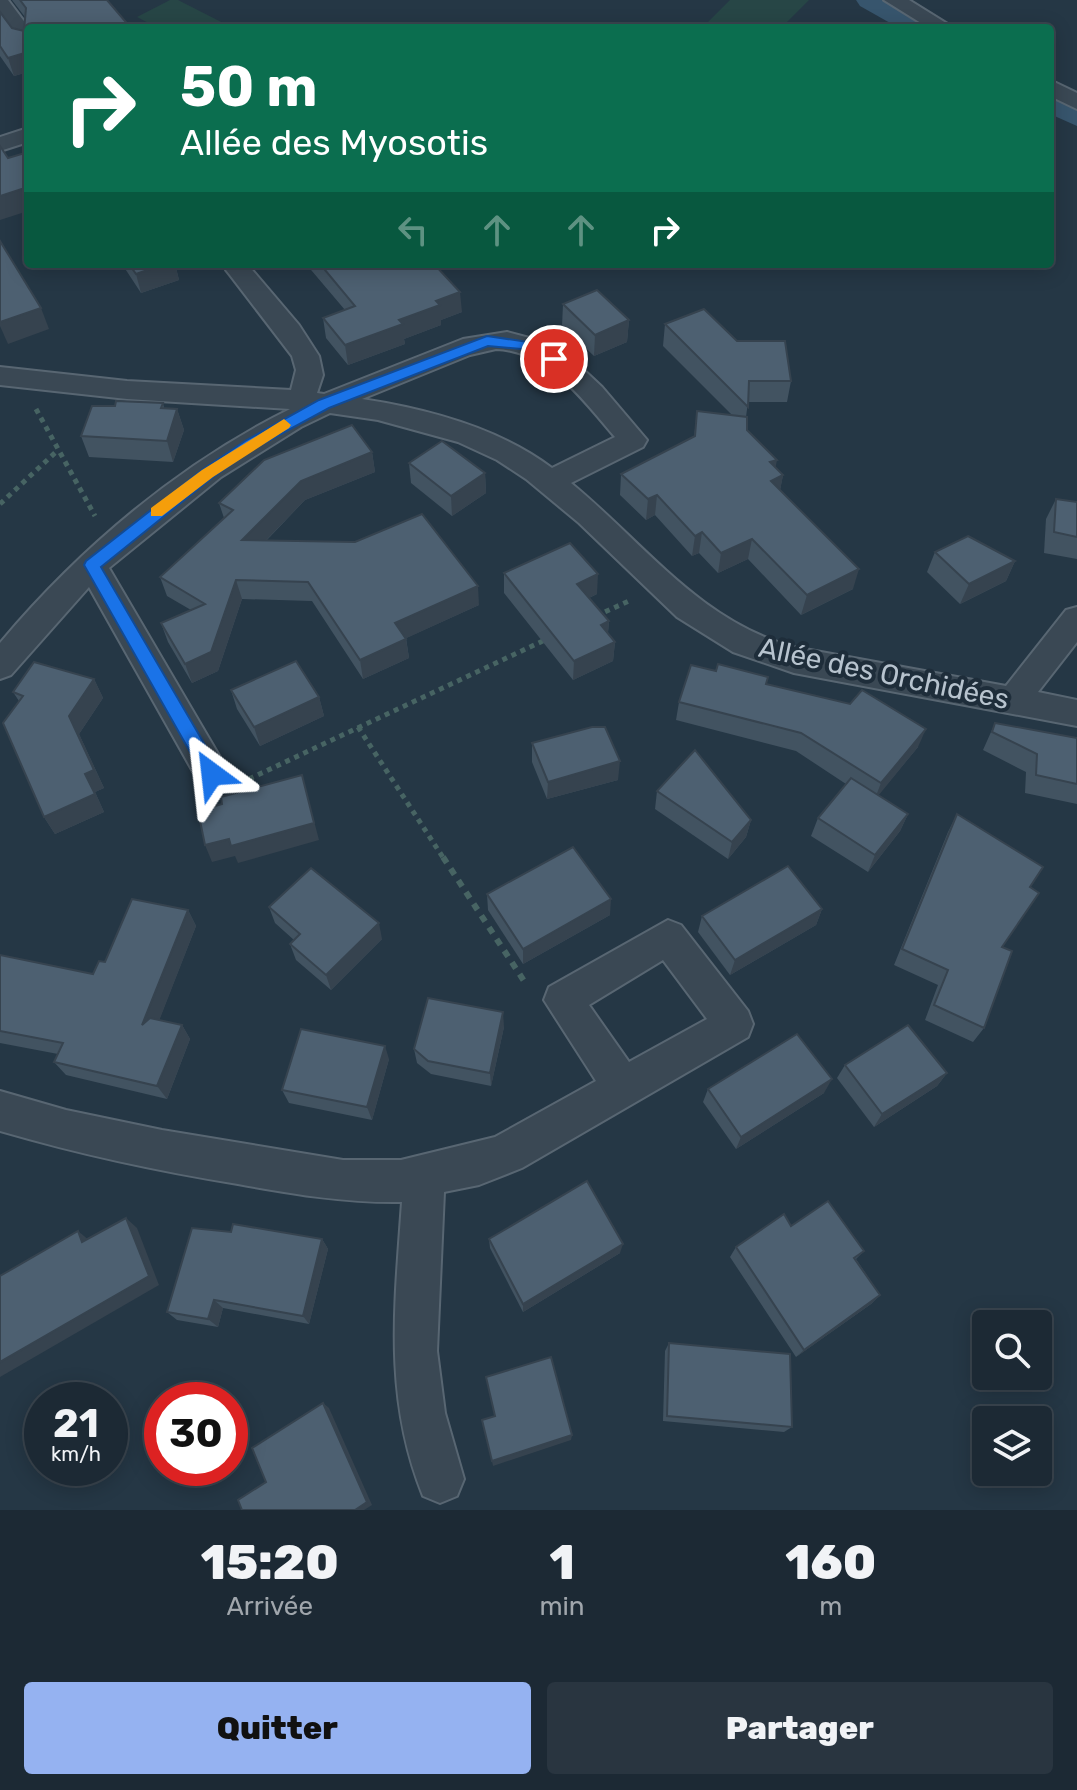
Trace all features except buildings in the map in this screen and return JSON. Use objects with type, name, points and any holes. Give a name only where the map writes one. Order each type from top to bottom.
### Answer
[{"type":"street","points":[[894,0],[937,24]]},
{"type":"street","points":[[0,3],[24,36]]},
{"type":"street","points":[[1054,89],[1077,102]]},
{"type":"street","points":[[0,144],[24,136]]},
{"type":"street","points":[[239,270],[309,361],[308,381],[312,403]]},
{"type":"street","points":[[0,666],[103,557],[218,466],[312,403],[487,341],[523,345],[568,368],[633,440],[551,481]]},
{"type":"street","name":"Allée des Orchidées","points":[[10,378],[312,403],[405,417],[460,432],[505,451],[551,481],[715,628],[772,654],[1077,713]]},
{"type":"street","points":[[103,557],[212,774]]},
{"type":"street","points":[[1013,701],[1077,619]]},
{"type":"street","points":[[0,1111],[150,1149],[308,1177],[376,1181],[424,1177],[479,1164],[507,1153],[624,1088],[734,1024],[668,937],[563,1000],[624,1088]]},
{"type":"street","points":[[424,1177],[415,1351],[422,1413],[440,1479]]},
{"type":"path","points":[[10,378],[58,450],[103,557]]},
{"type":"path","points":[[0,504],[58,450]]},
{"type":"path","points":[[594,617],[664,585]]},
{"type":"path","points":[[212,774],[246,780],[553,636]]},
{"type":"path","points":[[358,727],[537,999],[563,1000]]},
{"type":"green space","points":[[170,0],[178,0],[225,24],[150,24],[137,17]]},
{"type":"green space","points":[[730,0],[809,0],[785,24],[706,24]]},
{"type":"waterway","points":[[869,0],[912,24]]},
{"type":"waterway","points":[[1054,104],[1077,117]]},
{"type":"slow traffic","points":[[157,512],[208,473],[284,425]]},
{"type":"route","points":[[212,774],[92,565],[208,473],[289,421],[324,404],[487,341],[523,345],[554,359]]}]
